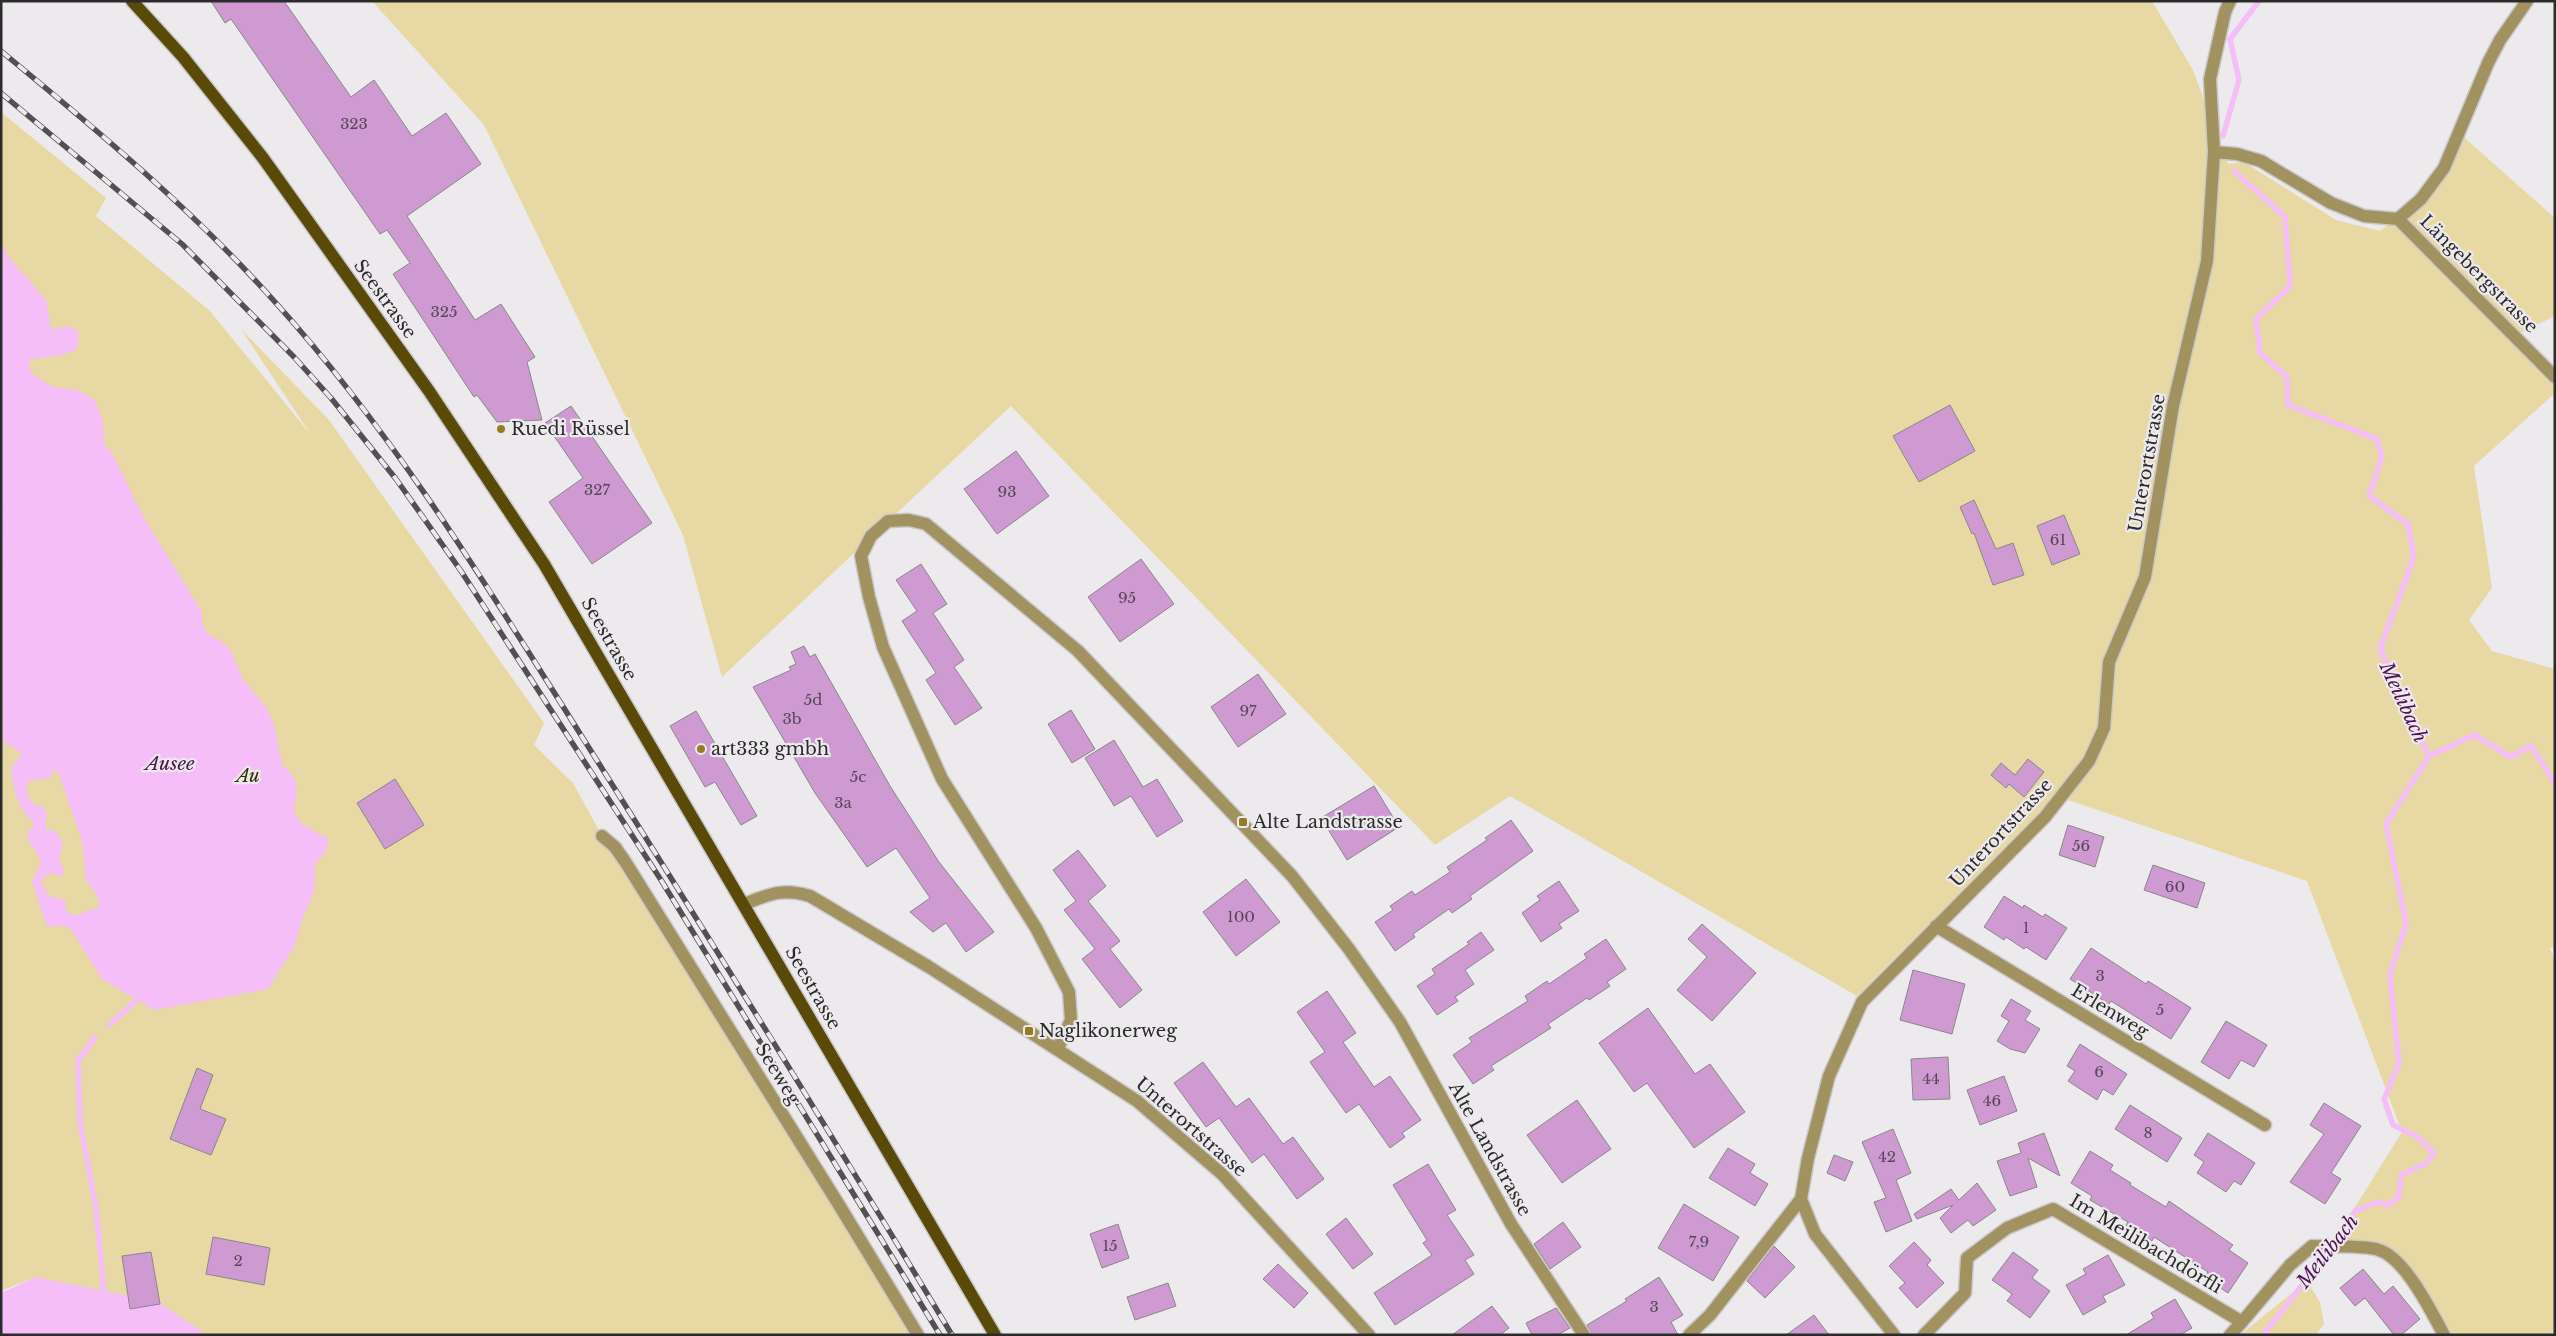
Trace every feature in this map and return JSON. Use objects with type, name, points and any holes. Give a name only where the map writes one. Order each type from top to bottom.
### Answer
[{"type":"main road","name":"Seestrasse","points":[[132,1],[184,57],[263,158],[429,391],[544,564],[995,1335]]},
{"type":"street","name":"Unterortstrasse","points":[[1801,1199],[1829,1076],[1862,1002],[2045,817],[2089,761],[2104,728],[2109,662],[2145,577],[2174,406],[2207,261],[2214,152],[2210,79],[2225,12],[2230,1]]},
{"type":"street","points":[[2214,152],[2237,154],[2260,161],[2331,203],[2364,216],[2398,219],[2421,199],[2444,168],[2488,63],[2500,40],[2527,1]]},
{"type":"street","name":"Längebergstrasse","points":[[2398,219],[2555,377]]},
{"type":"street","name":"Alte Landstrasse","points":[[1058,1048],[1071,1020],[1069,992],[1036,928],[942,779],[883,647],[869,597],[861,556],[871,536],[888,521],[909,520],[926,524],[1078,651],[1292,876],[1349,949],[1400,1022],[1511,1224],[1584,1335]]},
{"type":"street","name":"Seeweg","points":[[602,836],[615,847],[631,871],[834,1196],[918,1335]]},
{"type":"street","name":"Unterortstrasse","points":[[744,904],[776,891],[794,891],[810,896],[1058,1048],[1138,1100],[1183,1139],[1257,1210],[1369,1335]]},
{"type":"street","name":"Erlenweg","points":[[1936,926],[2265,1125]]},
{"type":"street","points":[[1689,1335],[1710,1315],[1801,1199]]},
{"type":"street","points":[[1801,1199],[1815,1234],[1894,1335]]},
{"type":"street","name":"Im Meilibachdörfli","points":[[1924,1335],[1965,1293],[1967,1258],[2007,1228],[2053,1209],[2242,1322]]},
{"type":"street","points":[[2230,1335],[2290,1265],[2312,1246],[2379,1250],[2404,1269],[2421,1293],[2444,1335]]},
{"type":"green space","points":[[372,1],[2152,1],[2193,70],[2228,164],[2244,162],[2336,220],[2380,231],[2421,199],[2459,133],[2555,218],[2555,316],[2516,335],[2555,377],[2555,393],[2474,466],[2492,588],[2469,620],[2492,651],[2555,669],[2555,946],[2550,948],[2555,961],[2555,1335],[2444,1335],[2421,1293],[2379,1250],[2330,1247],[2402,1132],[2307,881],[2056,796],[1857,996],[1510,796],[1435,845],[1011,406],[722,677],[683,535],[484,125]]},
{"type":"green space","name":"Au","points":[[1,112],[106,198],[96,216],[210,311],[311,435],[241,329],[329,420],[544,723],[534,745],[573,783],[602,836],[918,1335],[181,1335],[36,1277],[1,1291]]},
{"type":"green space","points":[[2307,1281],[2320,1302],[2324,1324],[2316,1335],[2240,1335]]},
{"type":"water","name":"Ausee","points":[[1,242],[7,255],[46,300],[51,329],[70,326],[79,333],[77,349],[63,355],[28,360],[31,373],[53,387],[77,390],[95,400],[103,421],[104,443],[114,457],[144,518],[202,612],[202,623],[207,633],[228,646],[244,681],[264,704],[274,723],[282,765],[293,776],[295,781],[294,812],[302,824],[328,839],[326,852],[315,864],[314,892],[303,917],[294,947],[268,989],[155,1010],[102,979],[70,928],[63,926],[47,927],[32,882],[41,863],[35,849],[29,843],[27,831],[33,828],[33,821],[19,804],[12,776],[11,768],[22,754],[3,740]],"holes":[[[55,770],[58,772],[83,844],[86,879],[98,897],[99,907],[75,916],[65,910],[66,900],[49,896],[41,881],[49,873],[62,877],[64,869],[59,860],[63,842],[55,831],[45,828],[47,815],[43,807],[32,803],[26,790],[28,781],[49,778]]]},
{"type":"water","points":[[36,1277],[158,1302],[207,1335],[1,1335],[1,1293]]},
{"type":"building","points":[[211,1],[284,1],[351,97],[374,80],[412,136],[446,113],[481,164],[407,216],[475,320],[501,304],[535,357],[527,362],[542,420],[497,422],[477,395],[474,397],[393,274],[410,263],[387,230],[380,234],[231,19],[225,23]]},
{"type":"building","points":[[1950,405],[1975,451],[1919,482],[1893,436]]},
{"type":"building","points":[[571,406],[652,523],[592,564],[549,502],[583,478],[545,423]]},
{"type":"building","points":[[1016,451],[1049,496],[997,534],[964,489]]},
{"type":"building","points":[[1974,500],[1996,549],[2013,543],[2024,575],[1993,585],[1974,533],[1972,534],[1960,507]]},
{"type":"building","points":[[2064,515],[2080,554],[2052,565],[2037,526]]},
{"type":"building","points":[[1141,559],[1174,604],[1120,642],[1088,597]]},
{"type":"building","points":[[921,564],[947,604],[933,613],[964,660],[954,667],[982,708],[955,725],[926,680],[936,673],[902,621],[917,611],[896,580]]},
{"type":"building","points":[[804,646],[810,657],[815,654],[890,786],[939,862],[994,932],[966,952],[946,923],[933,932],[910,912],[930,898],[896,848],[867,867],[815,793],[753,687],[791,670],[789,667],[796,664],[791,652]]},
{"type":"building","points":[[1258,674],[1286,714],[1238,747],[1211,707]]},
{"type":"building","points":[[1071,710],[1095,749],[1072,763],[1048,724]]},
{"type":"building","name":"art333 gmbh","points":[[696,711],[757,816],[741,825],[715,782],[705,787],[670,726]]},
{"type":"building","points":[[1114,740],[1143,787],[1157,779],[1183,821],[1157,837],[1131,796],[1114,806],[1085,758]]},
{"type":"building","points":[[2028,759],[2044,772],[2024,797],[2009,784],[2006,788],[1991,775],[2001,763],[2015,775]]},
{"type":"building","points":[[395,779],[424,825],[385,849],[357,803]]},
{"type":"building","points":[[1374,786],[1399,827],[1347,860],[1321,818]]},
{"type":"building","points":[[1511,820],[1533,851],[1470,896],[1472,899],[1452,913],[1449,909],[1413,934],[1415,937],[1395,951],[1375,922],[1393,910],[1390,906],[1412,891],[1415,895],[1450,872],[1447,867],[1487,840],[1485,838]]},
{"type":"building","points":[[2068,825],[2104,837],[2095,867],[2059,855]]},
{"type":"building","points":[[1078,850],[1106,886],[1088,901],[1120,941],[1110,949],[1142,990],[1120,1008],[1082,959],[1095,949],[1064,910],[1076,901],[1053,870]]},
{"type":"building","points":[[2153,865],[2205,883],[2197,908],[2144,890]]},
{"type":"building","points":[[1246,879],[1280,922],[1236,956],[1203,912]]},
{"type":"building","points":[[1559,881],[1579,911],[1559,924],[1562,928],[1541,942],[1522,913],[1540,900],[1537,896]]},
{"type":"building","points":[[2004,896],[2023,908],[2024,905],[2043,917],[2045,914],[2067,928],[2046,960],[2006,937],[2004,940],[1984,927]]},
{"type":"building","points":[[1702,924],[1756,973],[1712,1021],[1677,990],[1707,957],[1688,939]]},
{"type":"building","points":[[1481,932],[1494,950],[1465,970],[1474,984],[1455,997],[1458,1001],[1437,1015],[1417,986],[1435,974],[1432,969],[1469,944],[1467,942]]},
{"type":"building","points":[[1606,939],[1626,969],[1607,982],[1610,986],[1589,1000],[1587,998],[1548,1024],[1551,1028],[1491,1066],[1494,1070],[1473,1084],[1453,1055],[1472,1042],[1469,1038],[1528,1001],[1525,996],[1547,981],[1549,984],[1587,958],[1584,954]]},
{"type":"building","points":[[2091,948],[2146,984],[2148,981],[2191,1008],[2171,1039],[2111,1001],[2109,1004],[2070,979]]},
{"type":"building","points":[[1913,970],[1965,984],[1952,1034],[1900,1020]]},
{"type":"building","points":[[1327,991],[1356,1033],[1343,1042],[1374,1087],[1390,1076],[1421,1120],[1402,1133],[1405,1137],[1390,1148],[1359,1104],[1346,1113],[1310,1062],[1325,1052],[1297,1012]]},
{"type":"building","points":[[2011,999],[2031,1011],[2025,1020],[2040,1029],[2025,1053],[2010,1049],[1997,1041],[2009,1021],[2001,1016]]},
{"type":"building","points":[[1648,1008],[1695,1074],[1710,1064],[1745,1112],[1694,1148],[1647,1083],[1634,1092],[1599,1043]]},
{"type":"building","points":[[2226,1021],[2267,1045],[2254,1067],[2241,1060],[2229,1079],[2201,1062]]},
{"type":"building","points":[[2080,1044],[2127,1074],[2113,1095],[2103,1089],[2097,1100],[2068,1081],[2075,1071],[2067,1066]]},
{"type":"building","points":[[1948,1057],[1950,1099],[1913,1100],[1911,1059]]},
{"type":"building","points":[[1203,1062],[1236,1107],[1249,1098],[1283,1144],[1293,1137],[1324,1179],[1297,1199],[1264,1154],[1252,1163],[1219,1118],[1206,1127],[1174,1083]]},
{"type":"building","points":[[197,1068],[213,1075],[200,1109],[226,1119],[211,1155],[170,1139]]},
{"type":"building","points":[[2004,1076],[2017,1111],[1980,1125],[1967,1090]]},
{"type":"building","points":[[1577,1100],[1611,1149],[1562,1183],[1527,1135]]},
{"type":"building","points":[[2324,1103],[2361,1126],[2331,1173],[2341,1179],[2325,1204],[2290,1182],[2324,1134],[2310,1125]]},
{"type":"building","points":[[2130,1105],[2182,1138],[2167,1162],[2115,1129]]},
{"type":"building","points":[[1893,1129],[1911,1173],[1896,1180],[1912,1221],[1886,1232],[1874,1202],[1886,1198],[1862,1142]]},
{"type":"building","points":[[2044,1133],[2060,1176],[2028,1158],[2037,1187],[2010,1196],[1997,1161],[2021,1153],[2018,1143]]},
{"type":"building","points":[[2208,1133],[2255,1163],[2241,1185],[2234,1181],[2226,1192],[2197,1173],[2204,1162],[2194,1155]]},
{"type":"building","points":[[1728,1148],[1755,1164],[1750,1173],[1768,1184],[1755,1206],[1709,1178]]},
{"type":"building","points":[[2090,1151],[2113,1165],[2110,1170],[2131,1183],[2130,1185],[2166,1207],[2169,1201],[2233,1245],[2229,1250],[2248,1263],[2228,1293],[2205,1278],[2208,1272],[2154,1237],[2152,1241],[2126,1225],[2128,1222],[2090,1200],[2092,1196],[2071,1183]]},
{"type":"building","points":[[1834,1155],[1853,1162],[1845,1181],[1827,1173]]},
{"type":"building","points":[[1428,1164],[1456,1210],[1447,1215],[1474,1255],[1465,1260],[1474,1274],[1395,1325],[1374,1293],[1432,1255],[1423,1243],[1427,1240],[1393,1185]]},
{"type":"building","points":[[1977,1183],[1996,1210],[1973,1226],[1968,1220],[1951,1233],[1940,1218],[1953,1205],[1917,1219],[1914,1214],[1951,1189],[1959,1200]]},
{"type":"building","points":[[1684,1204],[1739,1237],[1713,1281],[1658,1248]]},
{"type":"building","points":[[1346,1218],[1373,1254],[1353,1269],[1326,1234]]},
{"type":"building","points":[[1563,1222],[1581,1247],[1550,1269],[1534,1244]]},
{"type":"building","points":[[1118,1224],[1129,1258],[1102,1268],[1090,1234]]},
{"type":"building","points":[[213,1237],[270,1248],[264,1285],[206,1274]]},
{"type":"building","points":[[1914,1242],[1931,1260],[1927,1265],[1944,1283],[1917,1308],[1899,1288],[1905,1283],[1889,1266]]},
{"type":"building","points":[[1774,1246],[1795,1267],[1765,1298],[1747,1281]]},
{"type":"building","points":[[151,1252],[160,1304],[130,1309],[122,1256]]},
{"type":"building","points":[[2013,1252],[2038,1270],[2032,1278],[2050,1291],[2030,1318],[2007,1301],[2012,1294],[1992,1280]]},
{"type":"building","points":[[2108,1255],[2125,1285],[2103,1296],[2106,1302],[2083,1315],[2066,1285],[2086,1274],[2083,1269]]},
{"type":"building","points":[[1278,1264],[1308,1293],[1294,1308],[1263,1279]]},
{"type":"building","points":[[2363,1269],[2384,1294],[2393,1286],[2420,1319],[2401,1335],[2394,1335],[2365,1298],[2355,1306],[2340,1288]]},
{"type":"building","points":[[1659,1277],[1683,1315],[1671,1322],[1678,1335],[1592,1335],[1587,1325],[1627,1301],[1625,1299]]},
{"type":"building","points":[[1168,1283],[1176,1306],[1135,1320],[1127,1297]]},
{"type":"building","points":[[2175,1299],[2192,1328],[2180,1335],[2126,1335],[2154,1318],[2151,1313]]},
{"type":"building","points":[[1492,1306],[1509,1328],[1500,1335],[1452,1335]]},
{"type":"building","points":[[1556,1308],[1570,1328],[1557,1335],[1532,1335],[1526,1323]]},
{"type":"building","points":[[1814,1315],[1829,1335],[1786,1335]]},
{"type":"waterway","name":"Meilibach","points":[[2223,136],[2239,80],[2230,39],[2259,1]]},
{"type":"waterway","name":"Meilibach","points":[[2234,171],[2285,217],[2290,286],[2256,319],[2260,353],[2287,377],[2288,405],[2377,439],[2382,457],[2369,496],[2408,524],[2414,557],[2380,649],[2429,756],[2386,824],[2406,924],[2390,975],[2399,1064],[2384,1099],[2393,1125],[2418,1137],[2434,1153],[2425,1164],[2401,1175],[2399,1197],[2388,1205],[2378,1202],[2355,1211],[2321,1261],[2263,1335]]},
{"type":"waterway","points":[[2429,756],[2475,735],[2510,757],[2531,746],[2555,783]]},
{"type":"waterway","points":[[109,1025],[137,1000]]},
{"type":"waterway","points":[[95,1038],[78,1060],[80,1122],[96,1208],[104,1292]]},
{"type":"railway","points":[[1,51],[143,171],[211,235],[275,302],[320,354],[403,463],[518,635],[773,1042],[952,1335]]},
{"type":"railway","points":[[1,93],[182,244],[294,357],[331,398],[396,479],[461,571],[661,880],[940,1335]]},
{"type":"place","name":"Ruedi Rüssel","points":[[501,429]]},
{"type":"place","name":"art333 gmbh","points":[[701,749]]},
{"type":"place","name":"Alte Landstrasse","points":[[1243,822]]},
{"type":"place","name":"Naglikonerweg","points":[[1029,1031]]}]
